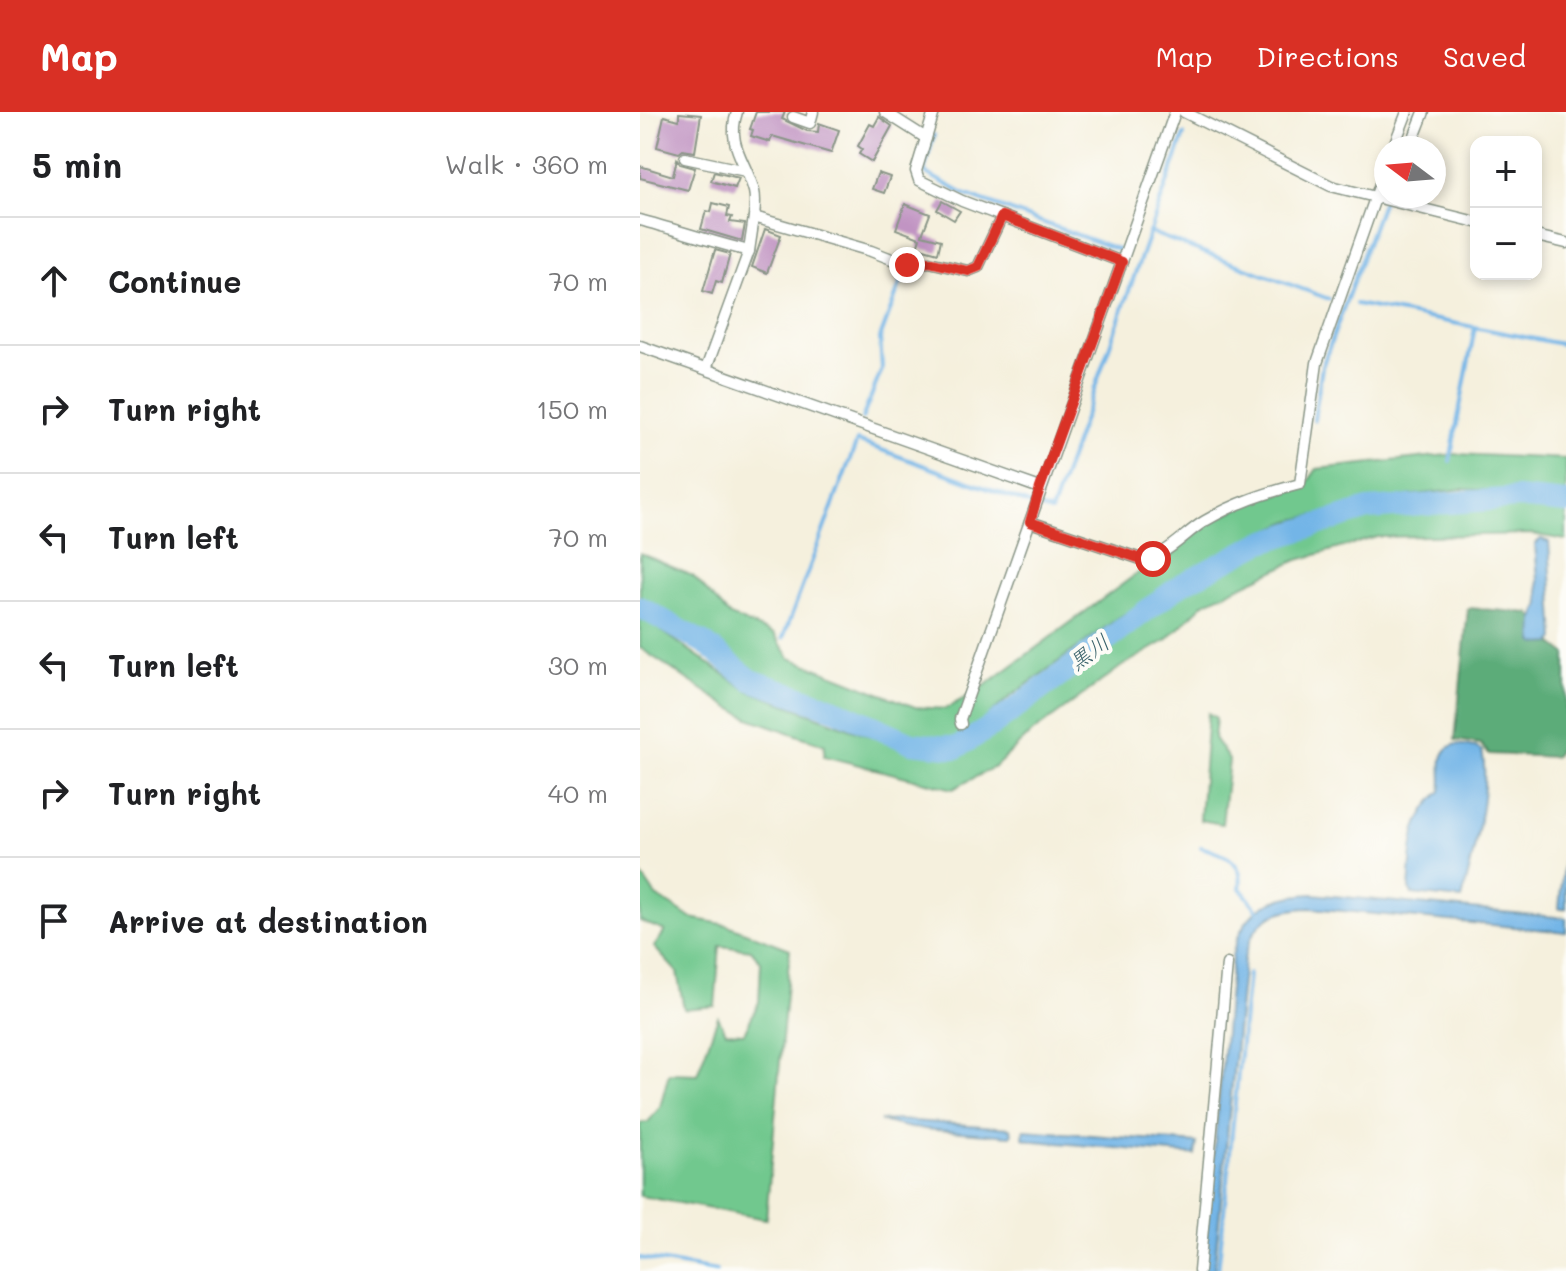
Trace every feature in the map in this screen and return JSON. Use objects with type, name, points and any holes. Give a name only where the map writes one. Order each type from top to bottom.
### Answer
[{"type":"street","points":[[706,369],[749,251],[754,217],[755,194],[734,143],[732,127],[737,112]]},
{"type":"street","points":[[793,117],[810,123],[813,112]]},
{"type":"street","points":[[885,112],[926,138]]},
{"type":"street","points":[[934,112],[916,171],[919,180],[962,201],[1122,262]]},
{"type":"street","points":[[961,724],[960,719],[1040,488],[1175,112]]},
{"type":"street","points":[[1398,136],[1407,112]]},
{"type":"street","points":[[1415,136],[1424,112]]},
{"type":"street","points":[[1030,522],[1141,559],[1153,559],[1203,522],[1238,504],[1300,484],[1317,363],[1374,198],[1331,186],[1301,173],[1188,114]]},
{"type":"street","points":[[685,158],[746,171]]},
{"type":"street","points":[[1424,208],[1470,220]]},
{"type":"street","points":[[754,217],[871,251],[907,265],[929,262],[968,271],[978,267],[1002,216]]},
{"type":"street","points":[[640,220],[749,251]]},
{"type":"street","points":[[1542,237],[1566,243]]},
{"type":"street","points":[[640,346],[1040,488]]},
{"type":"street","points":[[1199,1271],[1227,964]]},
{"type":"green space","points":[[1456,454],[1566,459],[1566,495],[1462,489],[1382,499],[1290,521],[1246,540],[1118,618],[1006,700],[971,732],[946,741],[918,739],[753,676],[702,638],[640,600],[640,553],[693,576],[730,616],[774,634],[790,658],[915,707],[945,709],[976,692],[1203,525],[1251,502],[1304,487],[1317,469]]},
{"type":"green space","points":[[1528,503],[1566,511],[1566,540],[1531,534],[1377,537],[1295,561],[1204,603],[1167,640],[1122,666],[1029,735],[995,767],[953,789],[824,756],[825,745],[749,718],[640,648],[640,616],[747,690],[919,754],[953,753],[981,741],[1164,604],[1267,548],[1345,521],[1390,512]]},
{"type":"green space","points":[[1468,608],[1530,613],[1534,618],[1534,642],[1552,643],[1566,654],[1566,741],[1554,757],[1489,754],[1480,744],[1455,740]]},
{"type":"green space","points":[[1208,713],[1216,718],[1214,738],[1229,760],[1222,824],[1200,820]]},
{"type":"green space","points":[[640,873],[656,896],[691,918],[727,925],[790,949],[766,1219],[640,1196],[640,1123],[648,1122],[660,1107],[669,1073],[697,1074],[718,1017],[726,1032],[744,1033],[759,1002],[761,962],[751,950],[720,946],[715,1006],[684,1009],[677,972],[654,947],[665,931],[640,921]]},
{"type":"water","points":[[1541,539],[1549,542],[1555,639],[1552,643],[1537,644],[1533,642],[1534,618],[1540,604],[1535,544]]},
{"type":"water","points":[[1457,744],[1482,751],[1484,767],[1479,825],[1462,899],[1412,894],[1409,889],[1411,860],[1417,825],[1441,791],[1442,757]]},
{"type":"water","points":[[1565,842],[1566,909],[1559,909]]},
{"type":"water","points":[[1312,894],[1566,918],[1566,932],[1311,908],[1285,911],[1266,919],[1253,935],[1244,959],[1214,1271],[1203,1271],[1236,941],[1242,928],[1259,909],[1282,899]]},
{"type":"water","points":[[880,1121],[1010,1128],[1012,1133],[1010,1136],[911,1128]]},
{"type":"water","points":[[1024,1130],[1197,1143],[1195,1155],[1035,1141],[1023,1138]]},
{"type":"building","points":[[756,112],[785,112],[782,119],[807,131],[818,132],[819,123],[839,130],[831,153],[772,136],[770,142],[751,136],[753,130],[750,129]]},
{"type":"building","points":[[679,113],[701,115],[695,152],[683,150],[679,153],[657,147],[664,116],[679,120]]},
{"type":"building","points":[[879,117],[892,126],[872,162],[859,154],[862,149],[858,146],[870,124],[874,126]]},
{"type":"building","points":[[677,159],[680,164],[695,168],[688,190],[640,178],[640,166],[673,176]]},
{"type":"building","points":[[714,172],[739,178],[735,188],[711,181]]},
{"type":"building","points":[[878,173],[890,177],[884,193],[872,189]]},
{"type":"building","points":[[942,201],[960,211],[954,220],[937,210]]},
{"type":"building","points":[[713,203],[729,207],[727,216],[732,217],[730,222],[745,224],[742,241],[701,229],[706,211],[711,212]]},
{"type":"building","points":[[905,204],[930,214],[922,235],[941,240],[938,253],[917,247],[920,238],[896,229]]},
{"type":"building","points":[[765,229],[781,235],[767,273],[752,267]]},
{"type":"building","points":[[715,250],[730,254],[722,283],[716,281],[712,294],[703,291]]},
{"type":"waterway","points":[[1407,136],[1416,112]]},
{"type":"waterway","points":[[934,135],[924,172],[964,194],[1119,250]]},
{"type":"waterway","points":[[783,638],[857,441],[1051,512],[1184,135]]},
{"type":"waterway","points":[[1314,420],[1322,367],[1380,208]]},
{"type":"waterway","points":[[1149,232],[1329,299]]},
{"type":"waterway","points":[[862,419],[882,369],[880,338],[905,271]]},
{"type":"waterway","points":[[1356,304],[1566,345]]},
{"type":"waterway","points":[[1450,461],[1475,327]]},
{"type":"waterway","name":"黒川","points":[[640,607],[704,643],[751,680],[835,709],[912,743],[956,748],[992,726],[1182,584],[1260,543],[1368,509],[1518,498],[1566,503]]},
{"type":"waterway","points":[[1201,847],[1224,856],[1236,865],[1241,878],[1240,888],[1260,913]]},
{"type":"waterway","points":[[1218,1271],[1248,974]]},
{"type":"waterway","points":[[640,1258],[716,1271]]},
{"type":"route","points":[[907,265],[929,262],[968,271],[978,267],[1002,216],[1122,262],[1030,522],[1141,559],[1153,559]]}]
